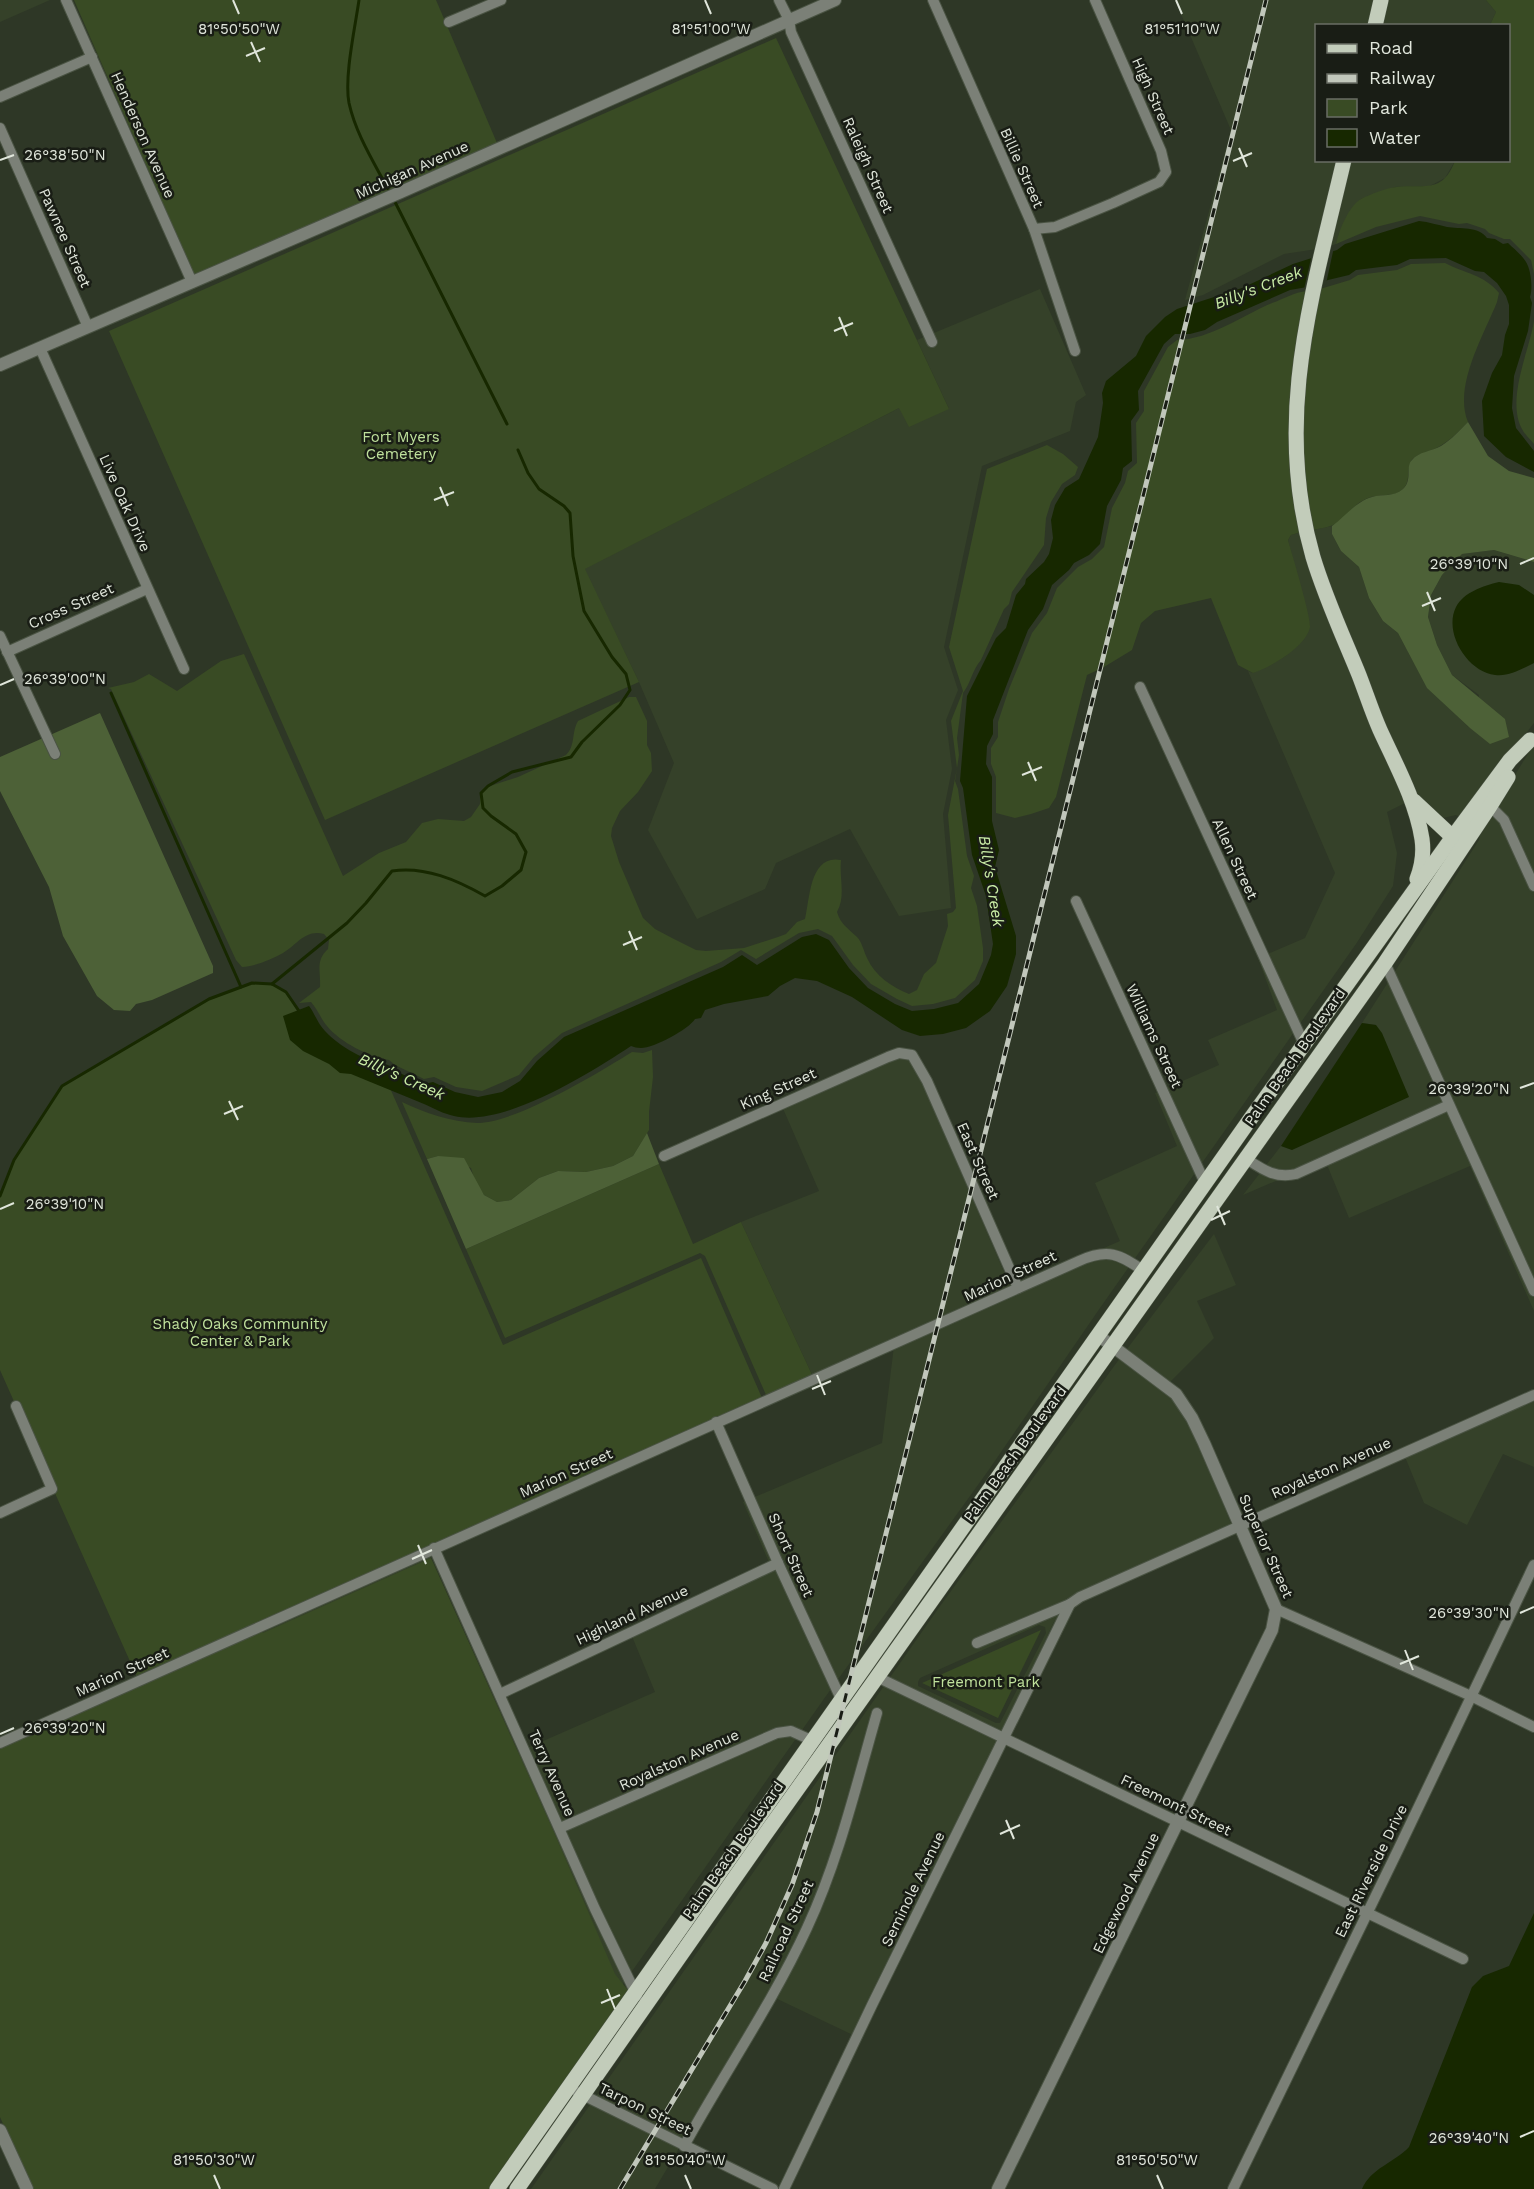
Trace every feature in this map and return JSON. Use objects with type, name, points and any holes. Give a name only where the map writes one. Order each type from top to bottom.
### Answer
[{"type":"main road","points":[[1375,24],[1381,0]]},
{"type":"main road","points":[[1344,162],[1301,354],[1295,428],[1298,481],[1307,532],[1329,604],[1380,729],[1412,799],[1419,825],[1423,852],[1422,863],[1407,900]]},
{"type":"main road","points":[[1407,900],[1457,842],[1510,760],[1532,737]]},
{"type":"main road","name":"Palm Beach Boulevard","points":[[517,2189],[764,1836],[1384,963],[1457,842],[1491,806],[1532,737]]},
{"type":"main road","points":[[1412,799],[1457,842]]},
{"type":"main road","name":"Palm Beach Boulevard","points":[[497,2189],[811,1740],[1407,900]]},
{"type":"main road","points":[[1298,1083],[1306,1053],[1304,1044]]},
{"type":"main road","points":[[877,1677],[879,1660],[927,1590],[938,1562]]},
{"type":"main road","points":[[764,1836],[764,1827],[807,1767],[812,1754],[811,1740]]},
{"type":"street","name":"Henderson Avenue","points":[[66,0],[192,282]]},
{"type":"street","points":[[449,22],[501,0]]},
{"type":"street","name":"Raleigh Street","points":[[780,0],[789,20],[791,32],[932,342]]},
{"type":"street","name":"Michigan Avenue","points":[[0,365],[401,192],[835,0]]},
{"type":"street","name":"Billie Street","points":[[933,0],[1034,229],[1075,351]]},
{"type":"street","name":"High Street","points":[[1034,229],[1055,227],[1113,203],[1159,182],[1166,172],[1161,151],[1095,0]]},
{"type":"street","points":[[0,97],[92,57]]},
{"type":"street","name":"Pawnee Street","points":[[0,128],[88,327]]},
{"type":"street","name":"Live Oak Drive","points":[[40,348],[184,669]]},
{"type":"street","name":"Cross Street","points":[[7,652],[147,588]]},
{"type":"street","points":[[0,636],[55,754]]},
{"type":"street","name":"Allen Street","points":[[1140,687],[1304,1044]]},
{"type":"street","points":[[1491,806],[1504,820],[1534,886]]},
{"type":"street","name":"Williams Street","points":[[1076,901],[1205,1183]]},
{"type":"street","points":[[1384,963],[1534,1291]]},
{"type":"street","name":"King Street","points":[[664,1156],[899,1053],[905,1054]]},
{"type":"street","name":"East Street","points":[[905,1054],[912,1055],[927,1081],[1018,1288]]},
{"type":"street","points":[[1245,1158],[1269,1173],[1283,1177],[1296,1174],[1449,1105]]},
{"type":"street","name":"Marion Street","points":[[1,1739],[1092,1255],[1107,1253],[1121,1256],[1144,1272]]},
{"type":"street","name":"Superior Street","points":[[1099,1336],[1176,1394],[1185,1407],[1204,1443],[1276,1609],[1471,1696],[1534,1727]]},
{"type":"street","name":"Royalston Avenue","points":[[977,1643],[1070,1604],[1080,1597],[1534,1395]]},
{"type":"street","points":[[0,1513],[52,1489],[16,1406]]},
{"type":"street","name":"Short Street","points":[[716,1422],[841,1699]]},
{"type":"street","name":"Terry Avenue","points":[[434,1548],[643,2010]]},
{"type":"street","name":"Highland Avenue","points":[[500,1694],[778,1563]]},
{"type":"street","name":"East Riverside Drive","points":[[1233,2189],[1534,1565]]},
{"type":"street","name":"Seminole Avenue","points":[[784,2189],[1045,1651],[1070,1604]]},
{"type":"street","name":"Edgewood Avenue","points":[[998,2189],[1272,1630],[1276,1609]]},
{"type":"street","name":"Freemont Street","points":[[877,1677],[1463,1959]]},
{"type":"street","name":"Railroad Street","points":[[684,2146],[770,2001],[808,1926],[837,1855],[877,1713]]},
{"type":"street","name":"Royalston Avenue","points":[[560,1828],[777,1733],[791,1731],[811,1740]]},
{"type":"street","name":"Tarpon Street","points":[[568,2088],[773,2189]]},
{"type":"street","points":[[0,2130],[27,2189]]},
{"type":"shaded area","points":[[0,0],[50,0],[0,22]]},
{"type":"shaded area","points":[[1175,0],[1375,0],[1369,24],[1315,24],[1315,162],[1338,162],[1317,249],[1284,254],[1203,295],[1185,300],[1231,130]]},
{"type":"shaded area","points":[[1387,0],[1486,0],[1496,12],[1490,24],[1381,24]]},
{"type":"shaded area","points":[[1349,162],[1454,162],[1445,178],[1430,186],[1395,187],[1361,199],[1350,212],[1336,244],[1330,246]]},
{"type":"shaded area","points":[[1040,289],[1086,395],[1076,402],[1070,431],[982,466],[944,647],[958,690],[946,720],[952,769],[943,814],[951,908],[899,916],[850,829],[776,863],[765,889],[697,919],[648,830],[674,763],[639,682],[584,569],[899,408],[949,409],[917,340]]},
{"type":"shaded area","points":[[1468,422],[1488,456],[1509,471],[1534,478],[1534,562],[1494,550],[1462,554],[1442,575],[1431,595],[1428,617],[1437,645],[1452,675],[1505,719],[1509,737],[1490,744],[1427,688],[1398,633],[1383,621],[1369,598],[1359,567],[1341,551],[1332,534],[1332,526],[1361,502],[1403,489],[1408,482],[1410,463],[1415,457],[1445,444]]},
{"type":"shaded area","points":[[1332,526],[1332,534],[1341,551],[1359,567],[1369,598],[1383,621],[1398,633],[1427,687],[1470,728],[1479,695],[1452,675],[1437,645],[1428,617],[1431,595],[1442,575],[1462,554],[1494,550],[1534,562],[1534,723],[1460,817],[1456,815],[1439,819],[1414,792],[1334,602],[1312,530]]},
{"type":"shaded area","points":[[1301,532],[1407,802],[1387,812],[1397,853],[1393,886],[1356,944],[988,1471],[592,2028],[359,1858],[260,1628],[428,1553],[518,1752],[655,1692],[629,1629],[771,1567],[743,1502],[882,1443],[894,1346],[814,1379],[741,1222],[819,1191],[781,1104],[908,1050],[1011,1288],[1120,1241],[1095,1183],[1177,1146],[1155,1093],[1219,1065],[1208,1040],[1277,1010],[1258,958],[1305,938],[1335,873],[1248,671],[1253,673],[1284,657],[1298,645],[1310,626],[1288,540],[1291,535]]},
{"type":"shaded area","points":[[100,713],[213,966],[213,973],[152,1000],[136,1004],[130,1011],[114,1010],[97,996],[63,936],[49,887],[0,791],[0,757]]},
{"type":"shaded area","points":[[1534,744],[1534,1311],[1470,1166],[1349,1218],[1325,1160],[1243,1195],[1281,1146],[1292,1150],[1376,1025],[1362,1023],[1479,840],[1481,830]]},
{"type":"shaded area","points":[[647,1133],[659,1164],[466,1249],[427,1159],[438,1156],[464,1158],[484,1195],[497,1202],[511,1200],[539,1178],[558,1171],[586,1172],[613,1166],[633,1156]]},
{"type":"shaded area","points":[[1214,1234],[1236,1285],[1197,1301],[1214,1338],[1170,1382],[1127,1349]]},
{"type":"shaded area","points":[[1120,1358],[1168,1395],[1176,1404],[1198,1443],[1232,1526],[1063,1610],[1054,1622],[853,2035],[769,1995],[655,2189],[531,2189],[938,1609]],"holes":[[[1039,1625],[1045,1627],[1046,1633],[1000,1723],[918,1686],[920,1678]]]},
{"type":"shaded area","points":[[1534,1395],[1534,1467],[1503,1454],[1467,1525],[1424,1503],[1403,1452]]},
{"type":"green space","points":[[74,0],[436,0],[497,143],[194,276]]},
{"type":"green space","points":[[1486,0],[1534,0],[1534,274],[1531,260],[1510,239],[1504,239],[1467,223],[1459,224],[1420,216],[1376,227],[1336,244],[1345,219],[1352,207],[1361,199],[1393,188],[1438,183],[1444,179],[1454,162],[1510,162],[1510,24],[1490,24],[1496,12]]},
{"type":"green space","name":"Fort Myers Cemetery","points":[[776,38],[949,409],[909,427],[899,408],[585,569],[639,682],[325,820],[109,331]]},
{"type":"green space","points":[[1445,263],[1481,278],[1499,293],[1467,377],[1464,408],[1468,422],[1444,444],[1412,460],[1407,482],[1402,490],[1395,494],[1366,499],[1335,524],[1312,530],[1304,480],[1301,398],[1320,289],[1350,280],[1358,275],[1397,270],[1411,264]]},
{"type":"green space","points":[[1307,291],[1304,306],[1301,532],[1291,535],[1288,540],[1308,611],[1310,627],[1307,634],[1302,642],[1287,655],[1253,673],[1238,665],[1211,598],[1155,611],[1141,623],[1132,650],[1087,675],[1056,797],[1049,808],[1015,818],[996,813],[996,777],[991,764],[991,748],[998,737],[998,722],[1009,689],[1032,633],[1047,613],[1057,588],[1078,567],[1092,559],[1104,547],[1112,508],[1125,483],[1128,471],[1137,463],[1136,423],[1144,411],[1144,391],[1168,347],[1177,340],[1202,336],[1293,294]]},
{"type":"green space","points":[[1534,321],[1534,444],[1522,429],[1516,404],[1520,375]]},
{"type":"green space","points":[[1047,445],[1063,454],[1078,467],[1075,475],[1062,484],[1051,502],[1046,518],[1044,545],[1012,592],[1009,604],[1004,609],[963,693],[957,738],[959,755],[957,768],[951,721],[963,691],[949,647],[987,469]]},
{"type":"green space","points":[[244,654],[343,876],[379,853],[406,842],[422,823],[438,819],[464,821],[471,817],[480,804],[480,795],[484,788],[518,777],[566,755],[571,747],[578,721],[629,697],[636,697],[647,721],[647,745],[651,753],[652,771],[638,792],[620,811],[611,836],[619,862],[643,918],[655,929],[696,950],[744,948],[786,934],[797,922],[805,919],[810,889],[817,870],[831,860],[841,860],[842,893],[837,912],[841,920],[859,939],[870,964],[879,975],[896,988],[909,994],[917,990],[924,974],[936,963],[948,926],[947,914],[956,908],[948,815],[957,768],[955,781],[967,856],[974,876],[971,888],[977,906],[983,961],[975,980],[955,998],[933,1004],[912,1006],[897,999],[871,984],[853,965],[832,936],[818,929],[799,933],[756,959],[741,950],[721,962],[562,1033],[534,1057],[519,1075],[482,1091],[456,1087],[434,1077],[424,1079],[389,1060],[364,1052],[333,1032],[311,1002],[299,1003],[320,987],[320,962],[328,949],[329,940],[324,934],[306,936],[273,958],[242,967],[236,960],[111,689],[108,688],[134,682],[149,674],[177,691],[221,661]]},
{"type":"green space","name":"Shady Oaks Community Center & Park","points":[[252,983],[272,984],[286,992],[314,1036],[382,1070],[503,1345],[701,1258],[762,1398],[137,1677],[0,1370],[0,1196],[14,1160],[62,1086],[209,999]]},
{"type":"green space","points":[[652,1050],[653,1077],[649,1130],[633,1156],[613,1166],[586,1172],[558,1171],[539,1178],[511,1200],[497,1202],[484,1195],[475,1182],[471,1168],[438,1156],[427,1159],[402,1102],[448,1119],[477,1123],[493,1121],[534,1106],[632,1052],[643,1053]]},
{"type":"green space","points":[[659,1164],[693,1244],[741,1222],[814,1379],[767,1397],[705,1256],[700,1253],[505,1338],[466,1249]]},
{"type":"green space","points":[[431,1558],[615,1974],[631,1994],[496,2189],[32,2189],[0,2117],[0,1746],[260,1628],[263,1633]]},
{"type":"green space","name":"Freemont Park","points":[[1041,1630],[998,1718],[922,1683]]},
{"type":"water","points":[[1419,221],[1479,231],[1487,238],[1495,239],[1503,244],[1508,243],[1528,265],[1532,303],[1528,331],[1514,376],[1512,408],[1516,428],[1534,451],[1534,472],[1506,457],[1484,436],[1482,401],[1492,373],[1502,355],[1509,324],[1509,305],[1506,296],[1497,283],[1484,272],[1475,271],[1446,258],[1410,259],[1397,265],[1356,270],[1349,275],[1313,286],[1290,290],[1217,322],[1205,330],[1190,334],[1175,334],[1164,344],[1138,391],[1139,410],[1131,421],[1132,461],[1123,468],[1121,480],[1107,506],[1100,544],[1089,555],[1074,563],[1052,585],[1043,609],[1028,630],[993,720],[993,734],[987,746],[986,764],[992,777],[992,821],[999,850],[995,867],[1016,936],[1016,954],[1007,986],[990,1011],[966,1028],[943,1034],[920,1036],[902,1030],[852,997],[817,981],[795,978],[768,996],[705,1010],[701,1018],[695,1019],[671,1037],[647,1047],[631,1046],[546,1096],[497,1114],[474,1118],[446,1114],[351,1074],[340,1073],[329,1064],[303,1051],[290,1040],[283,1016],[309,1006],[325,1031],[354,1052],[388,1065],[393,1070],[424,1084],[433,1082],[455,1092],[478,1097],[502,1092],[520,1081],[537,1061],[564,1037],[723,967],[742,955],[757,965],[802,937],[816,934],[829,940],[849,968],[868,988],[895,1004],[912,1011],[958,1003],[979,984],[993,944],[986,896],[972,855],[963,788],[960,781],[967,696],[996,638],[1006,628],[1016,595],[1025,584],[1026,579],[1049,554],[1053,538],[1051,520],[1055,505],[1065,488],[1079,479],[1098,437],[1103,403],[1102,393],[1106,381],[1136,356],[1146,336],[1165,317],[1177,309],[1242,288],[1293,264],[1337,250],[1345,244]]},
{"type":"water","points":[[1499,582],[1519,585],[1534,595],[1534,663],[1505,675],[1485,672],[1467,659],[1460,650],[1453,628],[1456,607],[1464,597],[1480,588]]},
{"type":"water","points":[[1362,1023],[1376,1025],[1382,1033],[1409,1097],[1292,1150],[1281,1146]]},
{"type":"water","points":[[1534,1913],[1534,2189],[1362,2189],[1371,2176],[1409,2147],[1472,1987],[1483,1976],[1509,1966]]},
{"type":"pier","points":[[1334,247],[1326,284],[1314,289],[1304,289],[1312,254]]},
{"type":"waterway","points":[[359,0],[349,66],[349,103],[361,138],[390,193]]},
{"type":"waterway","points":[[393,198],[507,424]]},
{"type":"waterway","points":[[272,984],[347,923],[392,871],[429,872],[485,896],[502,886],[521,870],[526,852],[516,834],[483,808],[481,793],[488,786],[512,772],[571,757],[582,742],[620,705],[630,690],[626,674],[612,657],[584,611],[573,556],[570,513],[564,506],[539,489],[528,473],[518,450]]},
{"type":"waterway","points":[[111,693],[241,987]]},
{"type":"waterway","name":"Billy's Creek","points":[[0,1196],[14,1160],[62,1086],[209,999],[252,983],[272,984],[286,992],[299,1011]]},
{"type":"railway","points":[[620,2189],[766,1943],[792,1885],[817,1812],[1266,0]]}]
